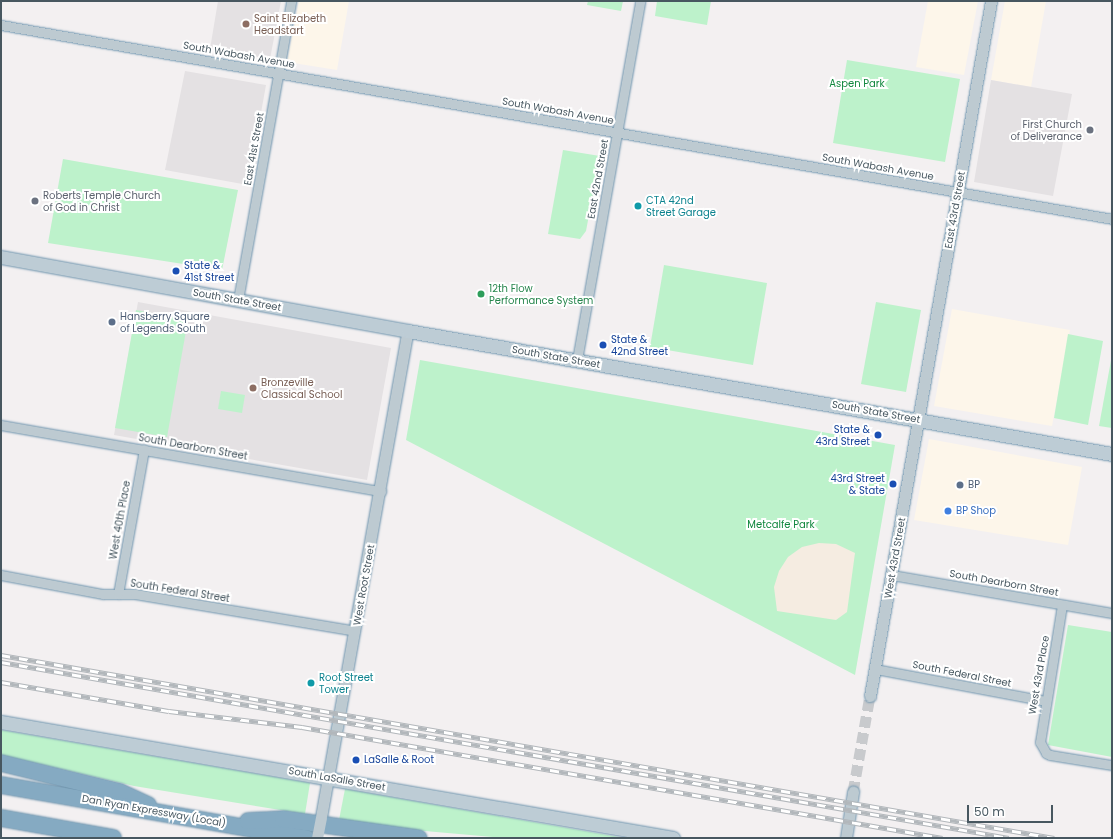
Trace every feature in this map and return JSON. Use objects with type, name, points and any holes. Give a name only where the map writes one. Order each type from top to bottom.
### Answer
[{"type":"highway","points":[[1,763],[120,792],[168,814]]},
{"type":"highway","name":"Dan Ryan Expressway (Local)","points":[[1,784],[306,838]]},
{"type":"highway","points":[[1,818],[113,838]]},
{"type":"highway","points":[[220,823],[283,819],[419,838]]},
{"type":"main road","name":"South State Street","points":[[1,257],[408,331],[1112,454]]},
{"type":"main road","name":"South LaSalle Street","points":[[1,722],[673,838]]},
{"type":"street","name":"East 41st Street","points":[[238,300],[291,1]]},
{"type":"street","name":"East 42nd Street","points":[[578,360],[640,1]]},
{"type":"street","name":"East 43rd Street","points":[[919,420],[992,1]]},
{"type":"street","name":"South Wabash Avenue","points":[[1,25],[1112,219]]},
{"type":"street","name":"West Root Street","points":[[317,838],[356,631],[408,331]]},
{"type":"street","name":"West 43rd Street","points":[[870,696],[919,420]]},
{"type":"street","name":"South Dearborn Street","points":[[1,425],[381,491]]},
{"type":"street","name":"West 40th Place","points":[[118,594],[144,450]]},
{"type":"street","name":"South Federal Street","points":[[1,575],[103,594],[135,594],[356,631]]},
{"type":"street","name":"South Dearborn Street","points":[[892,575],[1112,613]]},
{"type":"street","name":"West 43rd Place","points":[[1062,605],[1040,735],[1042,748],[1050,755],[1112,765]]},
{"type":"street","name":"South Federal Street","points":[[875,669],[1046,700]]},
{"type":"street","points":[[846,838],[854,792]]},
{"type":"shaded area","points":[[218,1],[281,1],[270,59],[210,49]]},
{"type":"shaded area","points":[[299,1],[349,1],[337,70],[287,62]]},
{"type":"shaded area","points":[[928,1],[978,1],[964,75],[916,67]]},
{"type":"shaded area","points":[[1005,1],[1046,1],[1031,87],[991,80]]},
{"type":"shaded area","points":[[185,71],[266,85],[248,185],[165,170]]},
{"type":"shaded area","points":[[991,80],[1072,94],[1053,196],[974,182]]},
{"type":"shaded area","name":"Bronzeville Classical School","points":[[138,302],[391,348],[367,480],[114,435]]},
{"type":"shaded area","points":[[952,309],[1070,330],[1052,426],[934,406]]},
{"type":"shaded area","points":[[929,439],[1082,467],[1068,545],[914,520]]},
{"type":"green space","points":[[588,1],[623,1],[621,11],[587,5]]},
{"type":"green space","points":[[657,1],[711,1],[707,25],[655,16]]},
{"type":"green space","name":"Aspen Park","points":[[847,60],[960,79],[945,162],[833,143]]},
{"type":"green space","points":[[563,150],[600,156],[586,231],[580,239],[548,234]]},
{"type":"green space","points":[[63,159],[238,190],[222,270],[48,243]]},
{"type":"green space","points":[[664,265],[767,283],[753,365],[650,347]]},
{"type":"green space","points":[[876,302],[921,310],[906,392],[861,384]]},
{"type":"green space","points":[[136,310],[188,320],[167,437],[115,428]]},
{"type":"green space","points":[[1068,334],[1103,341],[1088,425],[1054,418]]},
{"type":"green space","points":[[1112,355],[1112,428],[1099,426]]},
{"type":"green space","name":"Metcalfe Park","points":[[420,360],[895,445],[855,675],[406,440]]},
{"type":"green space","points":[[221,391],[245,395],[242,413],[218,409]]},
{"type":"green space","points":[[1068,625],[1112,632],[1112,757],[1048,745]]},
{"type":"green space","points":[[1,730],[310,783],[305,814],[134,786],[1,755]]},
{"type":"green space","points":[[345,789],[625,838],[504,838],[391,828],[339,820]]},
{"type":"sand","points":[[819,543],[836,544],[855,553],[847,612],[836,620],[777,611],[774,587],[779,571],[788,557],[802,547]]},
{"type":"tunnel","points":[[853,792],[870,696]]},
{"type":"railway","points":[[1,655],[1054,838]]},
{"type":"railway","points":[[1,662],[1009,838]]},
{"type":"railway","points":[[1,682],[169,711],[302,727],[942,838]]},
{"type":"place","name":"Saint Elizabeth Headstart","points":[[246,24]]},
{"type":"place","name":"First Church of Deliverance","points":[[1090,130]]},
{"type":"place","name":"Roberts Temple Church of God in Christ","points":[[35,201]]},
{"type":"place","name":"CTA 42nd Street Garage","points":[[638,206]]},
{"type":"place","name":"State & 41st Street","points":[[176,271]]},
{"type":"place","name":"12th Flow Performance System","points":[[481,294]]},
{"type":"place","name":"Hansberry Square of Legends South","points":[[112,322]]},
{"type":"place","name":"State & 42nd Street","points":[[603,345]]},
{"type":"place","name":"Bronzeville Classical School","points":[[253,388]]},
{"type":"place","name":"State & 43rd Street","points":[[878,435]]},
{"type":"place","name":"43rd Street & State","points":[[893,484]]},
{"type":"place","name":"BP","points":[[960,485]]},
{"type":"place","name":"BP Shop","points":[[948,511]]},
{"type":"place","name":"Root Street Tower","points":[[311,683]]},
{"type":"place","name":"LaSalle & Root","points":[[356,760]]}]
